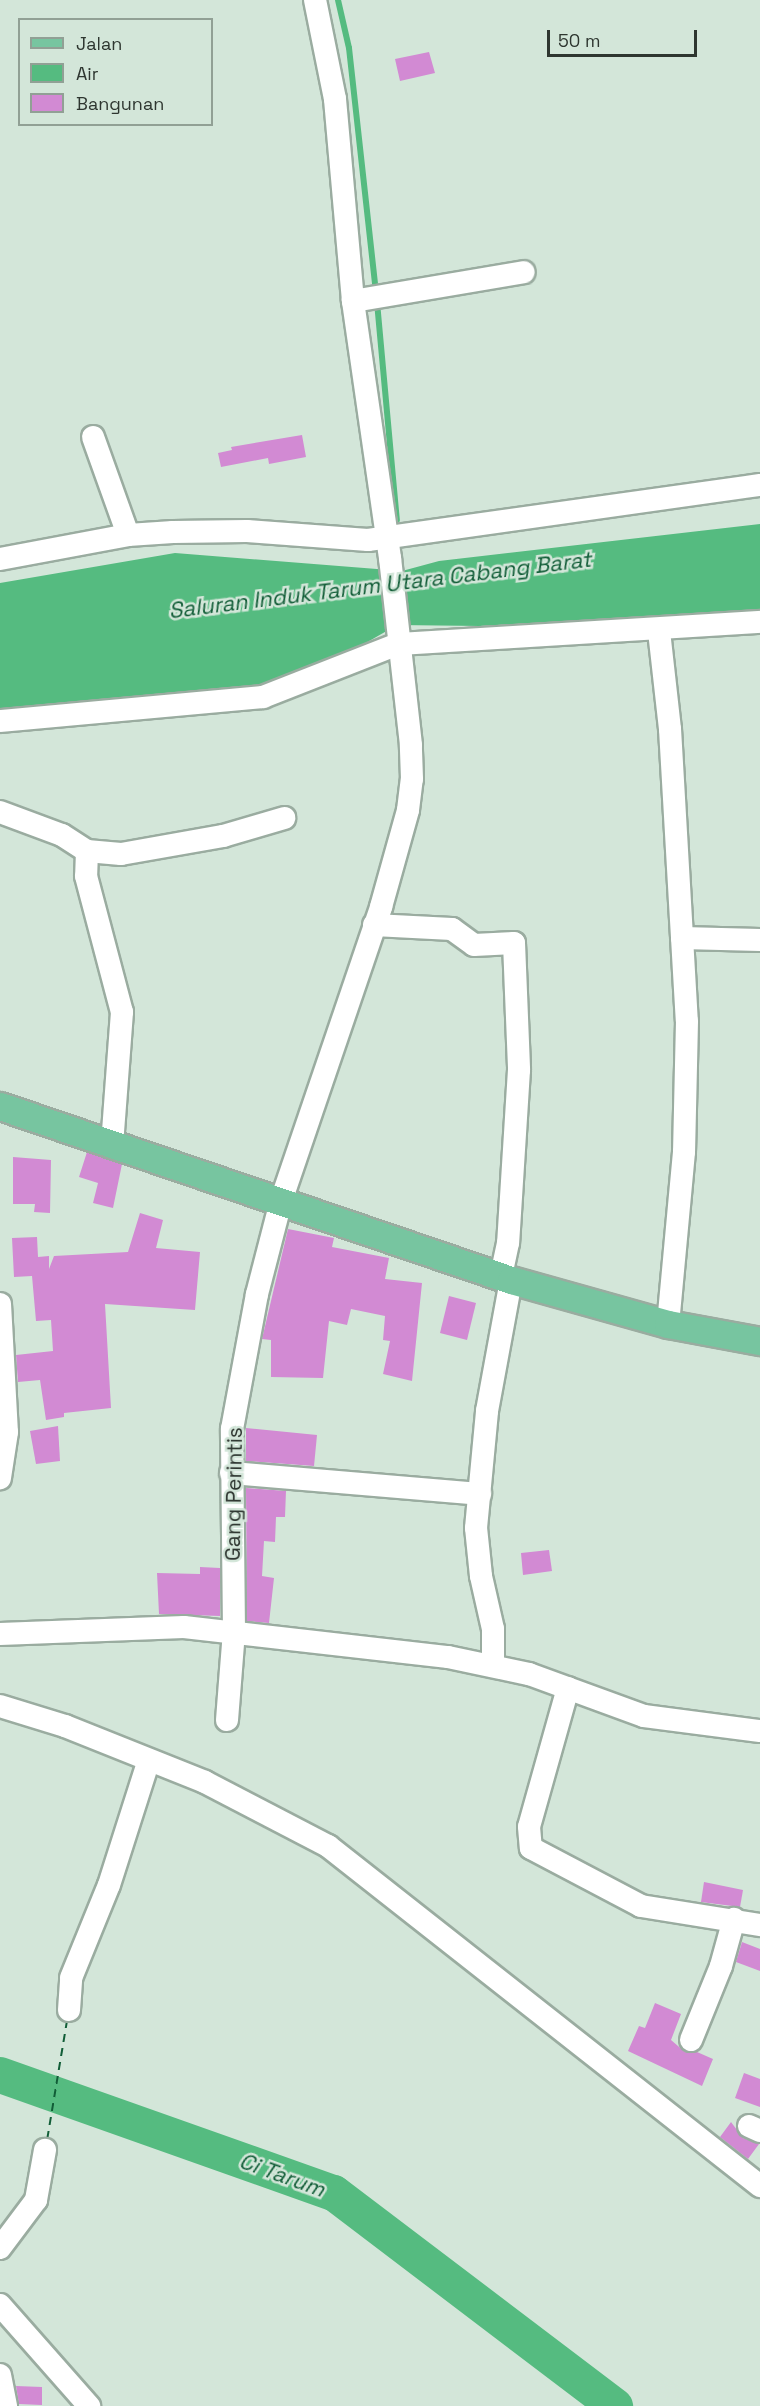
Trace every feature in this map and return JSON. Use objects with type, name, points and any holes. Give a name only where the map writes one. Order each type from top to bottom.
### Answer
[{"type":"main road","points":[[0,1106],[112,1146],[506,1278],[668,1324],[760,1341]]},
{"type":"street","name":"Gang Perintis","points":[[227,1720],[234,1631],[232,1429],[251,1329],[281,1201],[375,925],[408,810],[412,780],[411,745],[335,99],[315,0]]},
{"type":"street","points":[[359,300],[524,272]]},
{"type":"street","points":[[93,437],[128,535]]},
{"type":"street","points":[[0,559],[128,535],[247,531],[339,540],[388,548],[470,523],[760,485]]},
{"type":"street","points":[[0,720],[263,697],[398,634],[446,638],[659,631],[760,622]]},
{"type":"street","points":[[659,631],[670,729],[687,1020],[684,1152],[668,1324]]},
{"type":"street","points":[[0,812],[41,826],[87,850],[121,854],[222,836],[284,818]]},
{"type":"street","points":[[87,850],[86,876],[122,1012],[112,1146]]},
{"type":"street","points":[[375,925],[452,929],[474,945],[514,943],[519,1070],[506,1278],[487,1411],[477,1550],[493,1629],[493,1666]]},
{"type":"street","points":[[682,938],[760,940]]},
{"type":"street","points":[[0,1304],[7,1432],[0,1478]]},
{"type":"street","points":[[231,1473],[480,1494]]},
{"type":"street","points":[[0,1634],[154,1626],[234,1631],[493,1666],[568,1688],[644,1716],[760,1731]]},
{"type":"street","points":[[568,1688],[529,1827],[531,1848],[641,1906],[734,1919],[760,1925]]},
{"type":"street","points":[[0,1706],[65,1726],[205,1782],[328,1846],[760,2186]]},
{"type":"street","points":[[69,2010],[71,1978],[108,1886],[149,1760]]},
{"type":"street","points":[[692,2040],[722,1966],[734,1919]]},
{"type":"street","points":[[0,2248],[36,2200],[45,2150]]},
{"type":"street","points":[[0,2305],[89,2406]]},
{"type":"street","points":[[0,2375],[6,2406]]},
{"type":"water","name":"Saluran Induk Tarum Utara Cabang Barat","points":[[760,524],[760,610],[480,626],[397,625],[364,644],[252,688],[0,710],[0,583],[175,553],[402,571],[439,561]]},
{"type":"building","points":[[429,52],[435,73],[400,81],[395,59]]},
{"type":"building","points":[[302,435],[306,457],[269,464],[268,458],[221,467],[218,453],[232,450],[231,447]]},
{"type":"building","points":[[87,1152],[122,1164],[113,1208],[93,1203],[98,1183],[79,1177]]},
{"type":"building","points":[[13,1157],[51,1160],[50,1213],[34,1212],[35,1204],[13,1204]]},
{"type":"building","points":[[140,1213],[163,1220],[156,1248],[200,1252],[195,1310],[105,1304],[111,1408],[64,1413],[64,1417],[46,1420],[40,1380],[18,1382],[16,1355],[53,1351],[51,1320],[36,1321],[32,1276],[14,1277],[12,1238],[37,1237],[38,1257],[49,1256],[49,1269],[54,1256],[128,1252]]},
{"type":"building","points":[[288,1229],[334,1238],[332,1247],[389,1258],[385,1279],[422,1283],[412,1381],[383,1374],[390,1341],[383,1340],[385,1316],[351,1309],[347,1325],[329,1321],[323,1378],[271,1377],[271,1340],[262,1339]]},
{"type":"building","points":[[449,1296],[476,1303],[467,1340],[440,1333]]},
{"type":"building","points":[[58,1426],[60,1461],[36,1464],[30,1431]]},
{"type":"building","points":[[246,1428],[317,1435],[314,1466],[246,1461]]},
{"type":"building","points":[[246,1488],[286,1491],[285,1517],[276,1517],[275,1542],[264,1541],[262,1576],[274,1578],[269,1623],[247,1621]]},
{"type":"building","points":[[549,1550],[552,1571],[523,1575],[521,1553]]},
{"type":"building","points":[[200,1567],[220,1568],[220,1616],[159,1614],[157,1573],[200,1574]]},
{"type":"building","points":[[704,1882],[743,1890],[740,1907],[701,1902]]},
{"type":"building","points":[[742,1942],[760,1949],[760,1971],[736,1962]]},
{"type":"building","points":[[655,2003],[681,2014],[671,2040],[685,2052],[697,2052],[713,2059],[702,2086],[628,2051],[639,2026],[645,2028]]},
{"type":"building","points":[[744,2073],[760,2079],[760,2107],[735,2098]]},
{"type":"building","points":[[731,2122],[743,2138],[759,2144],[748,2159],[720,2137]]},
{"type":"building","points":[[16,2386],[42,2387],[42,2405],[19,2404]]},
{"type":"waterway","points":[[338,0],[349,48],[376,292]]},
{"type":"waterway","points":[[377,302],[397,520]]},
{"type":"waterway","name":"Ci Tarum","points":[[0,2075],[334,2193],[615,2406]]},
{"type":"ferry route","points":[[47,2139],[67,2020]]}]
